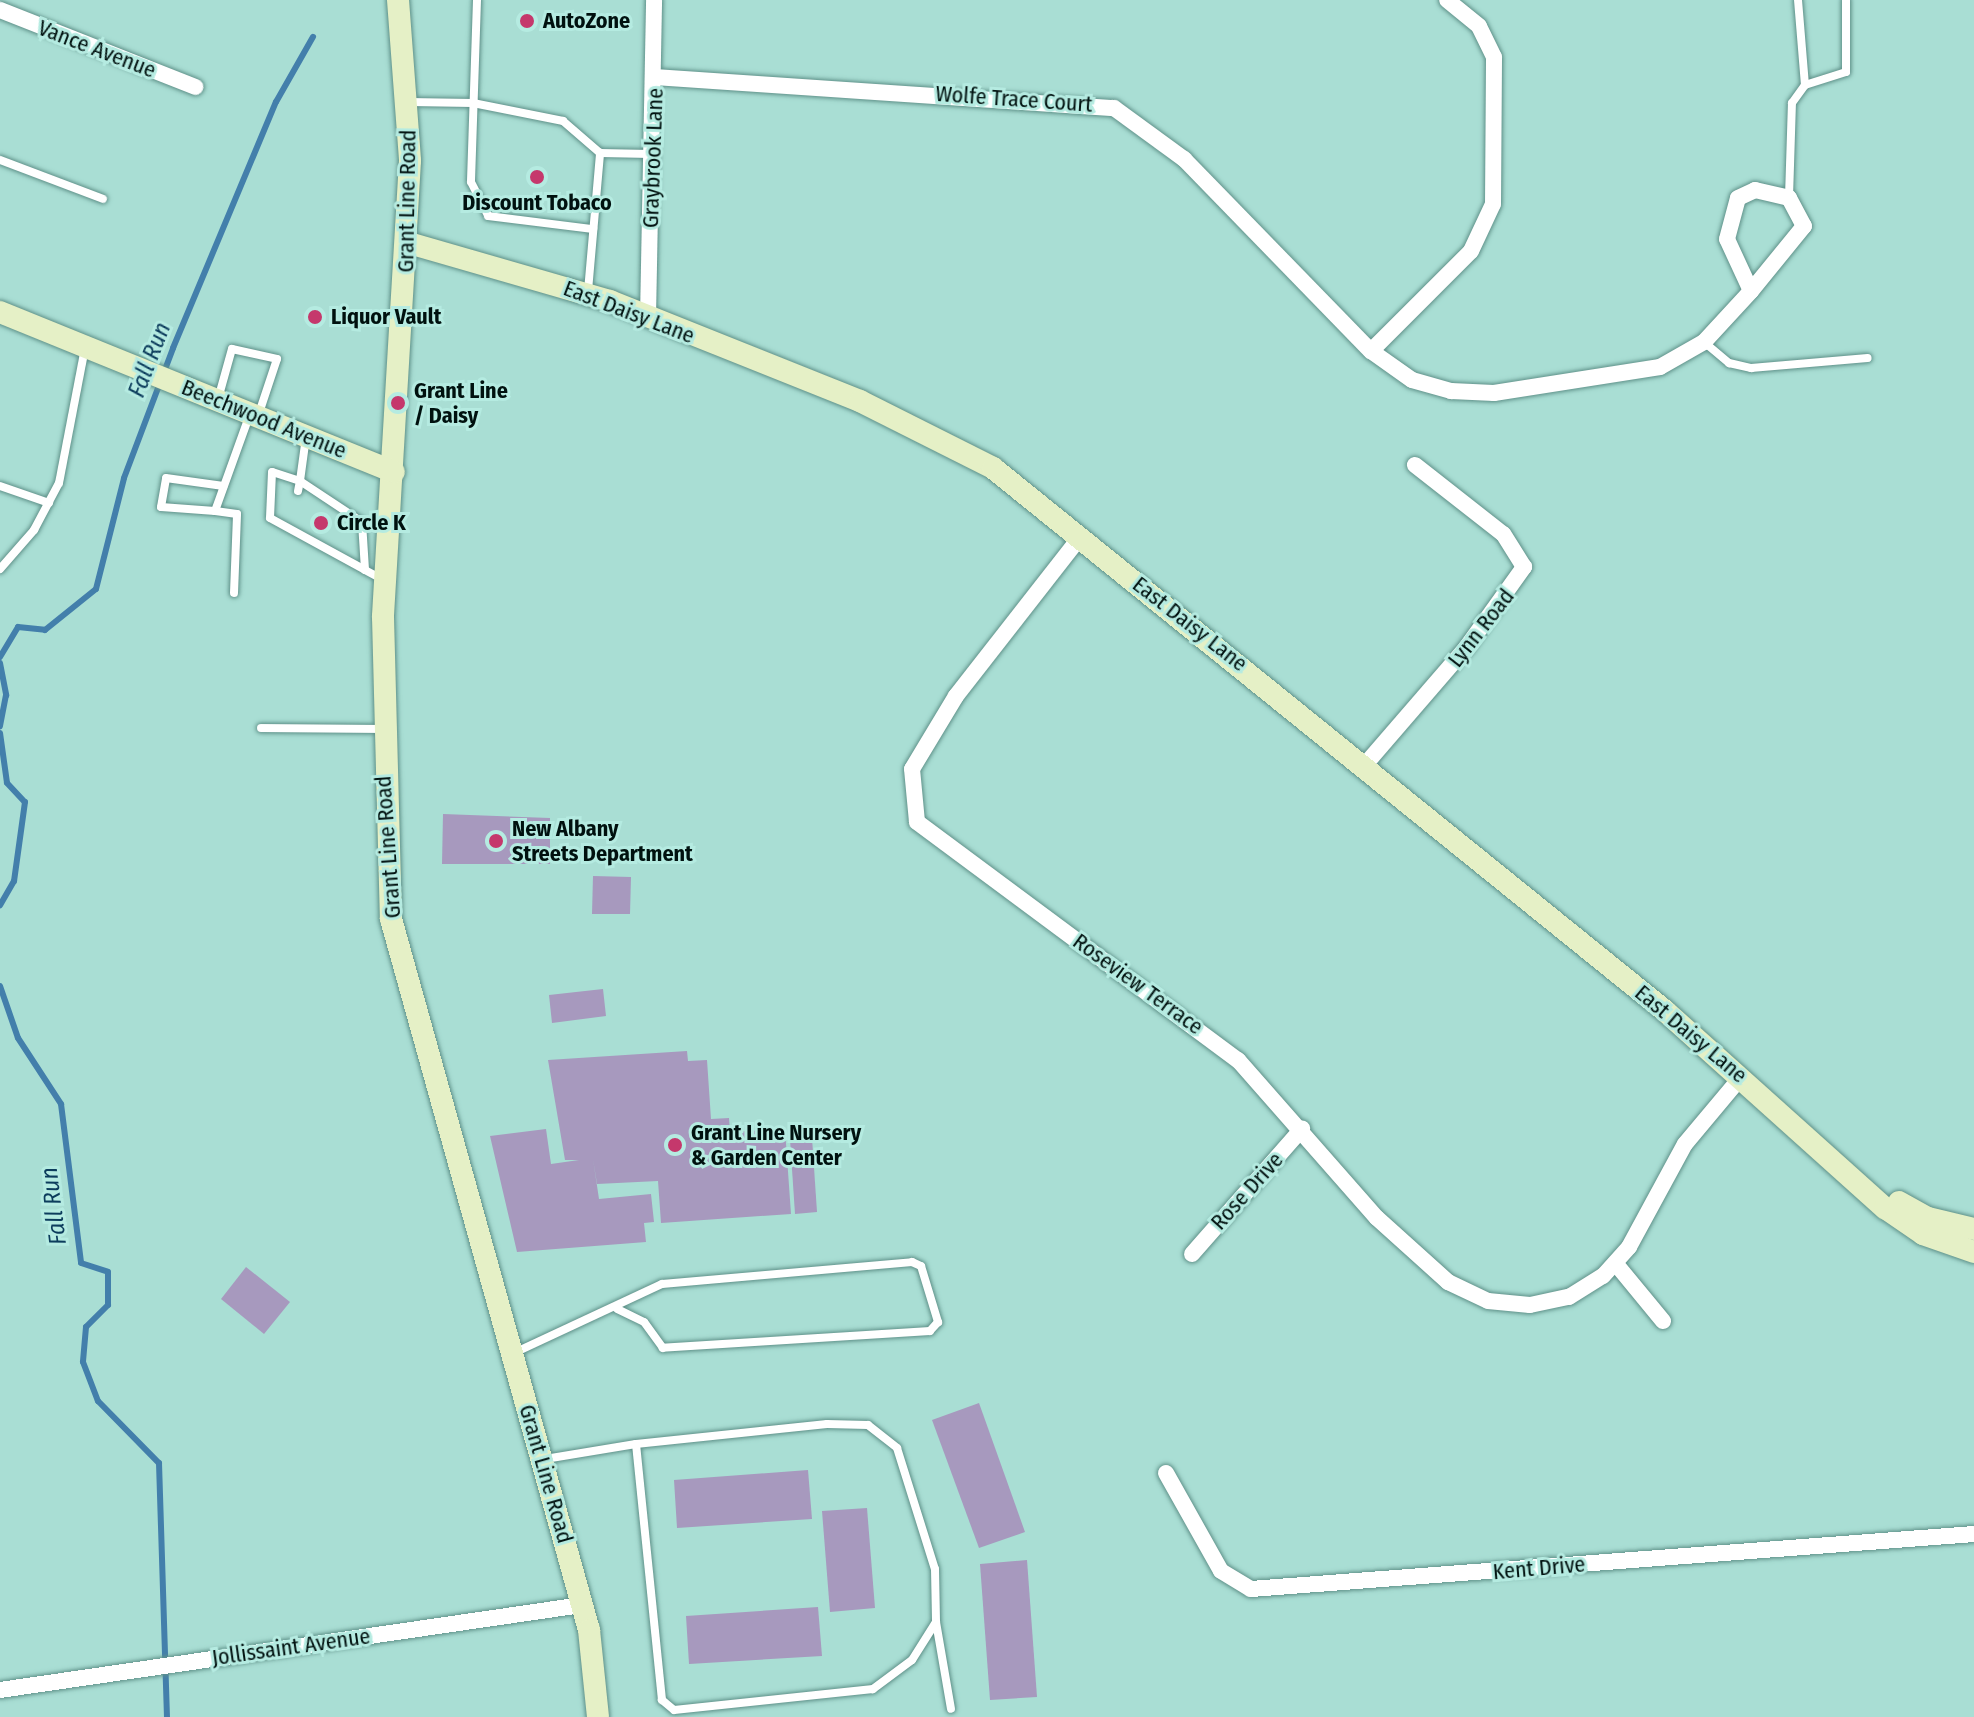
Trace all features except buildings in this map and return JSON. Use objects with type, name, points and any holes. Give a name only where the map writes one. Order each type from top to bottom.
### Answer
[{"type":"street","name":"Grant Line Road","points":[[398,0],[408,102],[409,243],[394,472],[375,575],[391,919],[509,1355],[544,1459],[582,1605],[598,1717]]},
{"type":"street","name":"Graybrook Lane","points":[[648,317],[655,77],[654,0]]},
{"type":"street","points":[[1371,351],[1471,251],[1493,204],[1494,57],[1479,26],[1447,0]]},
{"type":"street","name":"Vance Avenue","points":[[0,10],[195,87]]},
{"type":"street","name":"Wolfe Trace Court","points":[[655,77],[1114,108],[1184,159],[1371,351],[1412,380],[1473,394],[1626,375],[1660,367],[1704,342],[1804,226],[1789,198]]},
{"type":"street","points":[[1751,291],[1727,239],[1734,207],[1755,190],[1789,198]]},
{"type":"street","name":"East Daisy Lane","points":[[409,243],[588,293],[927,430],[993,468],[1364,766],[1741,1077],[1867,1184],[1911,1227],[1974,1252]]},
{"type":"street","name":"Beechwood Avenue","points":[[0,312],[394,472]]},
{"type":"street","name":"Lynn Road","points":[[1364,766],[1466,648],[1524,567],[1503,534],[1415,465]]},
{"type":"street","name":"Roseview Terrace","points":[[1081,536],[956,696],[912,769],[917,822],[1218,1043],[1302,1129],[1377,1218],[1468,1292],[1509,1305],[1550,1302],[1616,1264]]},
{"type":"street","points":[[1663,1321],[1616,1264],[1685,1144],[1741,1077]]},
{"type":"street","name":"Rose Drive","points":[[1192,1254],[1302,1129]]},
{"type":"street","name":"East Daisy Lane","points":[[1867,1184],[1928,1218],[1974,1229]]},
{"type":"street","name":"Kent Drive","points":[[1166,1473],[1221,1571],[1251,1589],[1974,1534]]},
{"type":"street","name":"Jollissaint Avenue","points":[[0,1690],[582,1605]]},
{"type":"lane","points":[[477,0],[471,182],[488,216],[593,229]]},
{"type":"lane","points":[[1798,0],[1805,85]]},
{"type":"lane","points":[[1789,198],[1792,103],[1805,85],[1846,72],[1846,0]]},
{"type":"lane","points":[[408,102],[473,103],[563,121],[600,153],[652,154]]},
{"type":"lane","points":[[588,293],[600,153]]},
{"type":"lane","points":[[0,160],[103,199]]},
{"type":"lane","points":[[1704,342],[1729,363],[1751,368],[1868,358]]},
{"type":"lane","points":[[0,569],[49,503],[63,469],[85,347]]},
{"type":"lane","points":[[215,511],[277,359],[232,349],[217,400]]},
{"type":"lane","points":[[298,491],[306,436]]},
{"type":"lane","points":[[272,472],[300,481],[320,499],[362,522],[375,575],[292,525],[270,518],[272,472]]},
{"type":"lane","points":[[223,486],[166,478],[161,507],[237,514],[234,593]]},
{"type":"lane","points":[[0,486],[49,503]]},
{"type":"lane","points":[[261,728],[383,729]]},
{"type":"lane","points":[[509,1355],[588,1313],[617,1309],[662,1284],[912,1262],[921,1266],[938,1322],[930,1331],[663,1348],[644,1322],[617,1309]]},
{"type":"lane","points":[[544,1459],[636,1444],[868,1425],[897,1448],[935,1569],[936,1622],[951,1709]]},
{"type":"lane","points":[[636,1444],[662,1700],[674,1710],[873,1689],[912,1660],[936,1622]]},
{"type":"waterway","name":"Fall Run","points":[[0,657],[18,627],[45,630],[96,589],[124,478],[173,348],[276,102],[313,37]]},
{"type":"waterway","name":"Fall Run","points":[[0,663],[6,695],[0,726]]},
{"type":"waterway","name":"Fall Run","points":[[0,733],[7,783],[25,802],[14,881],[0,905]]},
{"type":"waterway","name":"Fall Run","points":[[0,986],[18,1038],[61,1104],[81,1263],[108,1272],[108,1305],[86,1327],[83,1362],[98,1401],[159,1463],[167,1717]]},
{"type":"place","name":"AutoZone","points":[[527,21]]},
{"type":"place","name":"Discount Tobaco","points":[[537,177]]},
{"type":"place","name":"Liquor Vault","points":[[315,317]]},
{"type":"place","name":"Grant Line / Daisy","points":[[398,403]]},
{"type":"place","name":"Circle K","points":[[321,523]]},
{"type":"place","name":"New Albany Streets Department","points":[[496,841]]},
{"type":"place","name":"Grant Line Nursery & Garden Center","points":[[675,1145]]}]
